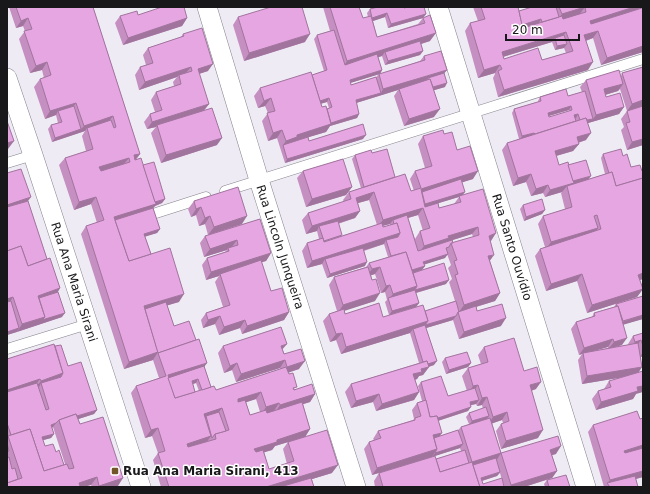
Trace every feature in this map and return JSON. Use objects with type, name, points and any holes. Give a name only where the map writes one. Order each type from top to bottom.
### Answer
[{"type":"street","name":"Rua Lincoln Junqueira","points":[[207,7],[259,180],[356,487]]},
{"type":"street","name":"Rua Santo Ouvídio","points":[[438,7],[586,487]]},
{"type":"street","name":"Rua Ana Maria Sirani","points":[[7,78],[141,487]]},
{"type":"lane","points":[[156,213],[643,60]]},
{"type":"lane","points":[[7,163],[33,155]]},
{"type":"lane","points":[[7,349],[88,324]]},
{"type":"building","points":[[16,7],[93,7],[140,154],[134,155],[135,160],[141,158],[156,204],[114,217],[129,261],[170,248],[184,294],[144,306],[158,352],[129,362],[86,226],[104,220],[96,197],[79,202],[65,158],[93,149],[87,128],[111,120],[114,128],[116,127],[113,116],[84,126],[76,103],[50,111],[40,79],[51,75],[47,62],[36,66],[24,31],[32,29],[28,18],[21,21]],"holes":[[[129,158],[130,162],[101,171],[99,167]]]},
{"type":"building","points":[[162,7],[184,7],[187,18],[128,38],[120,16],[137,11],[138,15]]},
{"type":"building","points":[[271,7],[302,7],[310,34],[249,53],[238,17]]},
{"type":"building","points":[[330,7],[359,7],[363,18],[371,16],[377,37],[425,23],[423,18],[430,15],[436,33],[347,61]]},
{"type":"building","points":[[378,7],[424,7],[426,14],[391,24],[387,13],[372,18],[370,9]]},
{"type":"building","points":[[481,7],[518,7],[523,28],[562,16],[563,19],[586,12],[585,7],[634,7],[590,21],[591,24],[643,7],[643,46],[607,58],[598,31],[584,35],[593,62],[504,90],[498,71],[502,69],[500,65],[484,70],[470,23],[485,19]],"holes":[[[566,32],[573,51],[542,60],[538,48],[504,59],[502,52]]]},
{"type":"building","points":[[532,7],[556,7],[559,17],[542,22],[541,19],[522,25],[519,11]]},
{"type":"building","points":[[559,7],[585,7],[562,14]]},
{"type":"building","points":[[202,28],[213,64],[198,69],[209,104],[152,122],[150,114],[162,110],[156,92],[181,84],[179,75],[192,71],[191,67],[145,82],[140,67],[153,63],[148,48],[184,36],[183,34]]},
{"type":"building","points":[[334,30],[345,65],[377,54],[382,70],[350,80],[351,85],[376,77],[381,93],[356,100],[359,114],[331,123],[327,109],[332,107],[329,98],[320,101],[312,75],[327,70],[317,35]]},
{"type":"building","points":[[564,35],[567,44],[557,46],[555,38]]},
{"type":"building","points":[[420,41],[423,51],[388,61],[385,52]]},
{"type":"building","points":[[441,51],[447,70],[383,89],[379,74],[425,60],[424,56]]},
{"type":"building","points":[[643,67],[643,100],[632,104],[622,73]]},
{"type":"building","points":[[619,70],[623,84],[604,89],[606,97],[620,93],[624,107],[596,115],[586,80]]},
{"type":"building","points":[[311,72],[322,107],[326,106],[331,124],[297,135],[297,137],[286,141],[282,130],[273,133],[267,113],[275,111],[271,98],[264,101],[260,88]]},
{"type":"building","points":[[444,73],[447,83],[433,87],[430,79],[428,80],[428,78]]},
{"type":"building","points":[[430,79],[440,109],[409,119],[399,89]]},
{"type":"building","points":[[566,89],[568,96],[585,91],[593,119],[587,120],[586,118],[580,120],[578,114],[574,115],[576,121],[535,134],[522,136],[514,109],[541,101],[540,97]],"holes":[[[571,106],[572,110],[549,117],[548,113]]]},
{"type":"building","points":[[74,106],[81,129],[55,138],[51,125],[62,122],[58,111]]},
{"type":"building","points":[[643,106],[643,139],[632,142],[626,123],[630,122],[627,111]]},
{"type":"building","points":[[212,108],[222,138],[166,155],[157,125]]},
{"type":"building","points":[[586,118],[591,133],[577,137],[579,144],[555,151],[559,165],[568,162],[574,183],[550,190],[548,185],[536,189],[531,174],[518,178],[507,143]]},
{"type":"building","points":[[7,121],[14,141],[7,143]]},
{"type":"building","points":[[363,124],[366,135],[287,159],[283,145],[308,137],[309,141]]},
{"type":"building","points":[[443,130],[444,134],[452,132],[457,150],[470,146],[478,171],[421,189],[425,207],[438,203],[439,208],[461,202],[459,196],[483,189],[496,233],[489,236],[494,255],[488,256],[500,293],[464,305],[455,275],[458,274],[454,261],[457,260],[451,243],[479,235],[478,227],[448,236],[449,238],[424,246],[420,231],[430,228],[423,208],[383,220],[374,192],[356,198],[360,211],[312,226],[308,213],[351,199],[349,192],[405,174],[411,191],[421,188],[415,171],[432,166],[423,136]]},
{"type":"building","points":[[387,149],[395,177],[364,187],[355,155],[371,150],[372,153]]},
{"type":"building","points":[[621,149],[623,156],[627,154],[631,167],[640,165],[643,171],[643,178],[616,186],[612,172],[609,173],[603,154]]},
{"type":"building","points":[[343,159],[352,187],[312,199],[303,171]]},
{"type":"building","points":[[586,160],[591,176],[573,181],[568,165]]},
{"type":"building","points":[[154,162],[165,199],[155,202],[143,165]]},
{"type":"building","points":[[21,169],[31,197],[7,205],[7,173]]},
{"type":"building","points":[[612,172],[616,186],[643,178],[643,273],[638,275],[643,289],[592,305],[582,274],[551,284],[540,249],[601,229],[597,215],[594,216],[598,228],[551,242],[543,216],[572,207],[567,186]]},
{"type":"building","points":[[461,179],[465,192],[425,204],[422,192]]},
{"type":"building","points":[[238,187],[247,216],[214,227],[210,216],[205,218],[201,207],[196,209],[194,201]]},
{"type":"building","points":[[542,199],[545,210],[526,217],[523,205]]},
{"type":"building","points":[[28,201],[47,259],[28,266],[21,246],[7,251],[7,207]]},
{"type":"building","points":[[153,208],[160,229],[144,234],[151,254],[129,261],[115,220]]},
{"type":"building","points":[[407,215],[418,251],[452,240],[453,243],[446,248],[448,254],[423,262],[425,266],[412,270],[406,252],[391,256],[386,240],[398,237],[400,233],[397,223],[394,224],[393,220]]},
{"type":"building","points":[[260,219],[271,253],[211,272],[207,258],[229,251],[228,248],[238,245],[237,240],[210,249],[205,236]]},
{"type":"building","points":[[338,221],[342,235],[324,241],[319,226]]},
{"type":"building","points":[[382,223],[383,227],[397,223],[400,233],[312,261],[307,243],[323,238],[324,242]]},
{"type":"building","points":[[21,246],[28,266],[50,258],[60,288],[38,296],[45,317],[22,324],[13,297],[7,299],[7,251]]},
{"type":"building","points":[[363,248],[367,262],[330,274],[325,259]]},
{"type":"building","points":[[406,252],[417,286],[393,294],[390,285],[386,286],[380,267],[372,269],[369,263]]},
{"type":"building","points":[[261,260],[271,291],[282,288],[289,312],[247,326],[245,320],[224,327],[220,316],[208,320],[206,313],[230,305],[220,274]]},
{"type":"building","points":[[444,263],[449,280],[415,290],[417,286],[413,273]]},
{"type":"building","points":[[368,267],[372,280],[376,279],[380,293],[343,305],[334,277]]},
{"type":"building","points":[[415,290],[419,303],[392,311],[388,298]]},
{"type":"building","points":[[58,292],[65,313],[42,320],[45,317],[39,298]]},
{"type":"building","points":[[643,296],[643,315],[623,321],[616,304]]},
{"type":"building","points":[[11,301],[19,328],[7,332],[7,302]]},
{"type":"building","points":[[456,301],[459,312],[456,316],[425,325],[428,321],[425,311]]},
{"type":"building","points":[[166,302],[174,326],[189,321],[196,340],[158,353],[145,309]]},
{"type":"building","points":[[379,303],[383,317],[423,305],[428,321],[346,347],[342,333],[336,334],[329,314],[344,309],[345,314]]},
{"type":"building","points":[[502,304],[506,318],[464,332],[458,312],[476,306],[477,311]]},
{"type":"building","points":[[618,306],[627,338],[614,342],[613,339],[584,348],[576,322],[595,316],[594,313]]},
{"type":"building","points":[[425,325],[437,361],[428,364],[427,361],[423,362],[413,329]]},
{"type":"building","points":[[281,327],[287,344],[281,346],[284,354],[301,349],[305,361],[287,367],[285,360],[241,374],[237,363],[230,366],[223,346]]},
{"type":"building","points":[[643,333],[643,346],[641,340],[635,342],[633,336]]},
{"type":"building","points":[[514,338],[524,371],[537,367],[541,382],[530,385],[543,430],[506,441],[501,424],[509,421],[507,412],[493,417],[487,397],[482,398],[478,385],[473,386],[468,368],[488,362],[484,347]]},
{"type":"building","points":[[199,339],[207,363],[168,375],[175,398],[214,386],[216,390],[286,367],[289,374],[293,373],[297,387],[293,388],[294,390],[312,384],[315,394],[280,405],[279,403],[266,407],[261,392],[238,399],[238,402],[245,400],[250,415],[266,410],[267,413],[302,402],[310,429],[254,449],[256,452],[263,450],[269,469],[294,461],[288,442],[327,430],[338,465],[266,487],[169,487],[158,453],[165,451],[158,428],[151,430],[136,386],[166,376],[158,353]],"holes":[[[222,408],[229,430],[215,434],[216,439],[188,447],[187,444],[211,436],[204,414]]]},
{"type":"building","points":[[638,343],[642,367],[587,376],[583,353]]},
{"type":"building","points":[[54,344],[63,373],[41,381],[40,379],[7,390],[7,359]]},
{"type":"building","points":[[61,345],[68,366],[81,362],[97,410],[77,416],[76,414],[59,420],[51,425],[54,434],[42,437],[45,446],[53,444],[56,452],[59,450],[64,465],[44,471],[30,429],[11,435],[7,423],[7,392],[37,383],[46,410],[49,409],[41,383],[61,377],[63,373],[55,346]]},
{"type":"building","points":[[467,352],[471,363],[449,370],[445,358]]},
{"type":"building","points":[[427,361],[429,367],[421,369],[422,372],[413,374],[419,392],[382,404],[379,394],[356,401],[351,384]]},
{"type":"building","points":[[204,366],[211,387],[202,390],[198,379],[192,381],[195,392],[175,398],[168,378]]},
{"type":"building","points":[[643,371],[643,386],[637,387],[638,391],[601,402],[598,391],[611,387],[609,381]]},
{"type":"building","points":[[441,376],[448,396],[475,388],[479,400],[470,402],[471,407],[438,418],[437,416],[430,417],[421,382]]},
{"type":"building","points":[[426,400],[430,417],[437,416],[442,433],[433,435],[437,449],[377,468],[369,442],[381,438],[378,431],[415,420],[415,418],[421,416],[417,403]]},
{"type":"building","points":[[486,407],[489,416],[472,421],[469,413]]},
{"type":"building","points":[[637,411],[640,419],[643,418],[643,445],[624,451],[625,453],[643,448],[643,471],[610,480],[593,425]]},
{"type":"building","points":[[219,412],[226,431],[215,434],[212,438],[206,416]]},
{"type":"building","points":[[76,414],[80,424],[103,417],[123,478],[99,486],[97,477],[79,483],[80,486],[77,487],[7,487],[7,483],[22,478],[8,436],[30,429],[44,471],[67,464],[69,469],[74,468],[59,420]]},
{"type":"building","points":[[490,418],[501,453],[472,462],[461,427]]},
{"type":"building","points":[[458,430],[463,444],[435,453],[437,449],[434,438]]},
{"type":"building","points":[[558,436],[561,446],[550,450],[557,471],[511,485],[501,453]]},
{"type":"building","points":[[465,450],[469,463],[440,472],[436,459]]},
{"type":"building","points":[[435,456],[440,472],[472,462],[480,487],[383,487],[379,473]]},
{"type":"building","points":[[9,457],[12,469],[15,468],[18,479],[7,483],[7,458]]},
{"type":"building","points":[[496,458],[500,472],[481,478],[483,484],[502,478],[504,487],[480,487],[473,465]]},
{"type":"building","points":[[566,475],[570,487],[549,487],[547,480]]},
{"type":"building","points":[[635,476],[638,487],[610,487],[607,483]]},
{"type":"building","points":[[311,478],[314,487],[280,487]]},
{"type":"place","name":"Rua Ana Maria Sirani, 413","points":[[115,471]]}]
